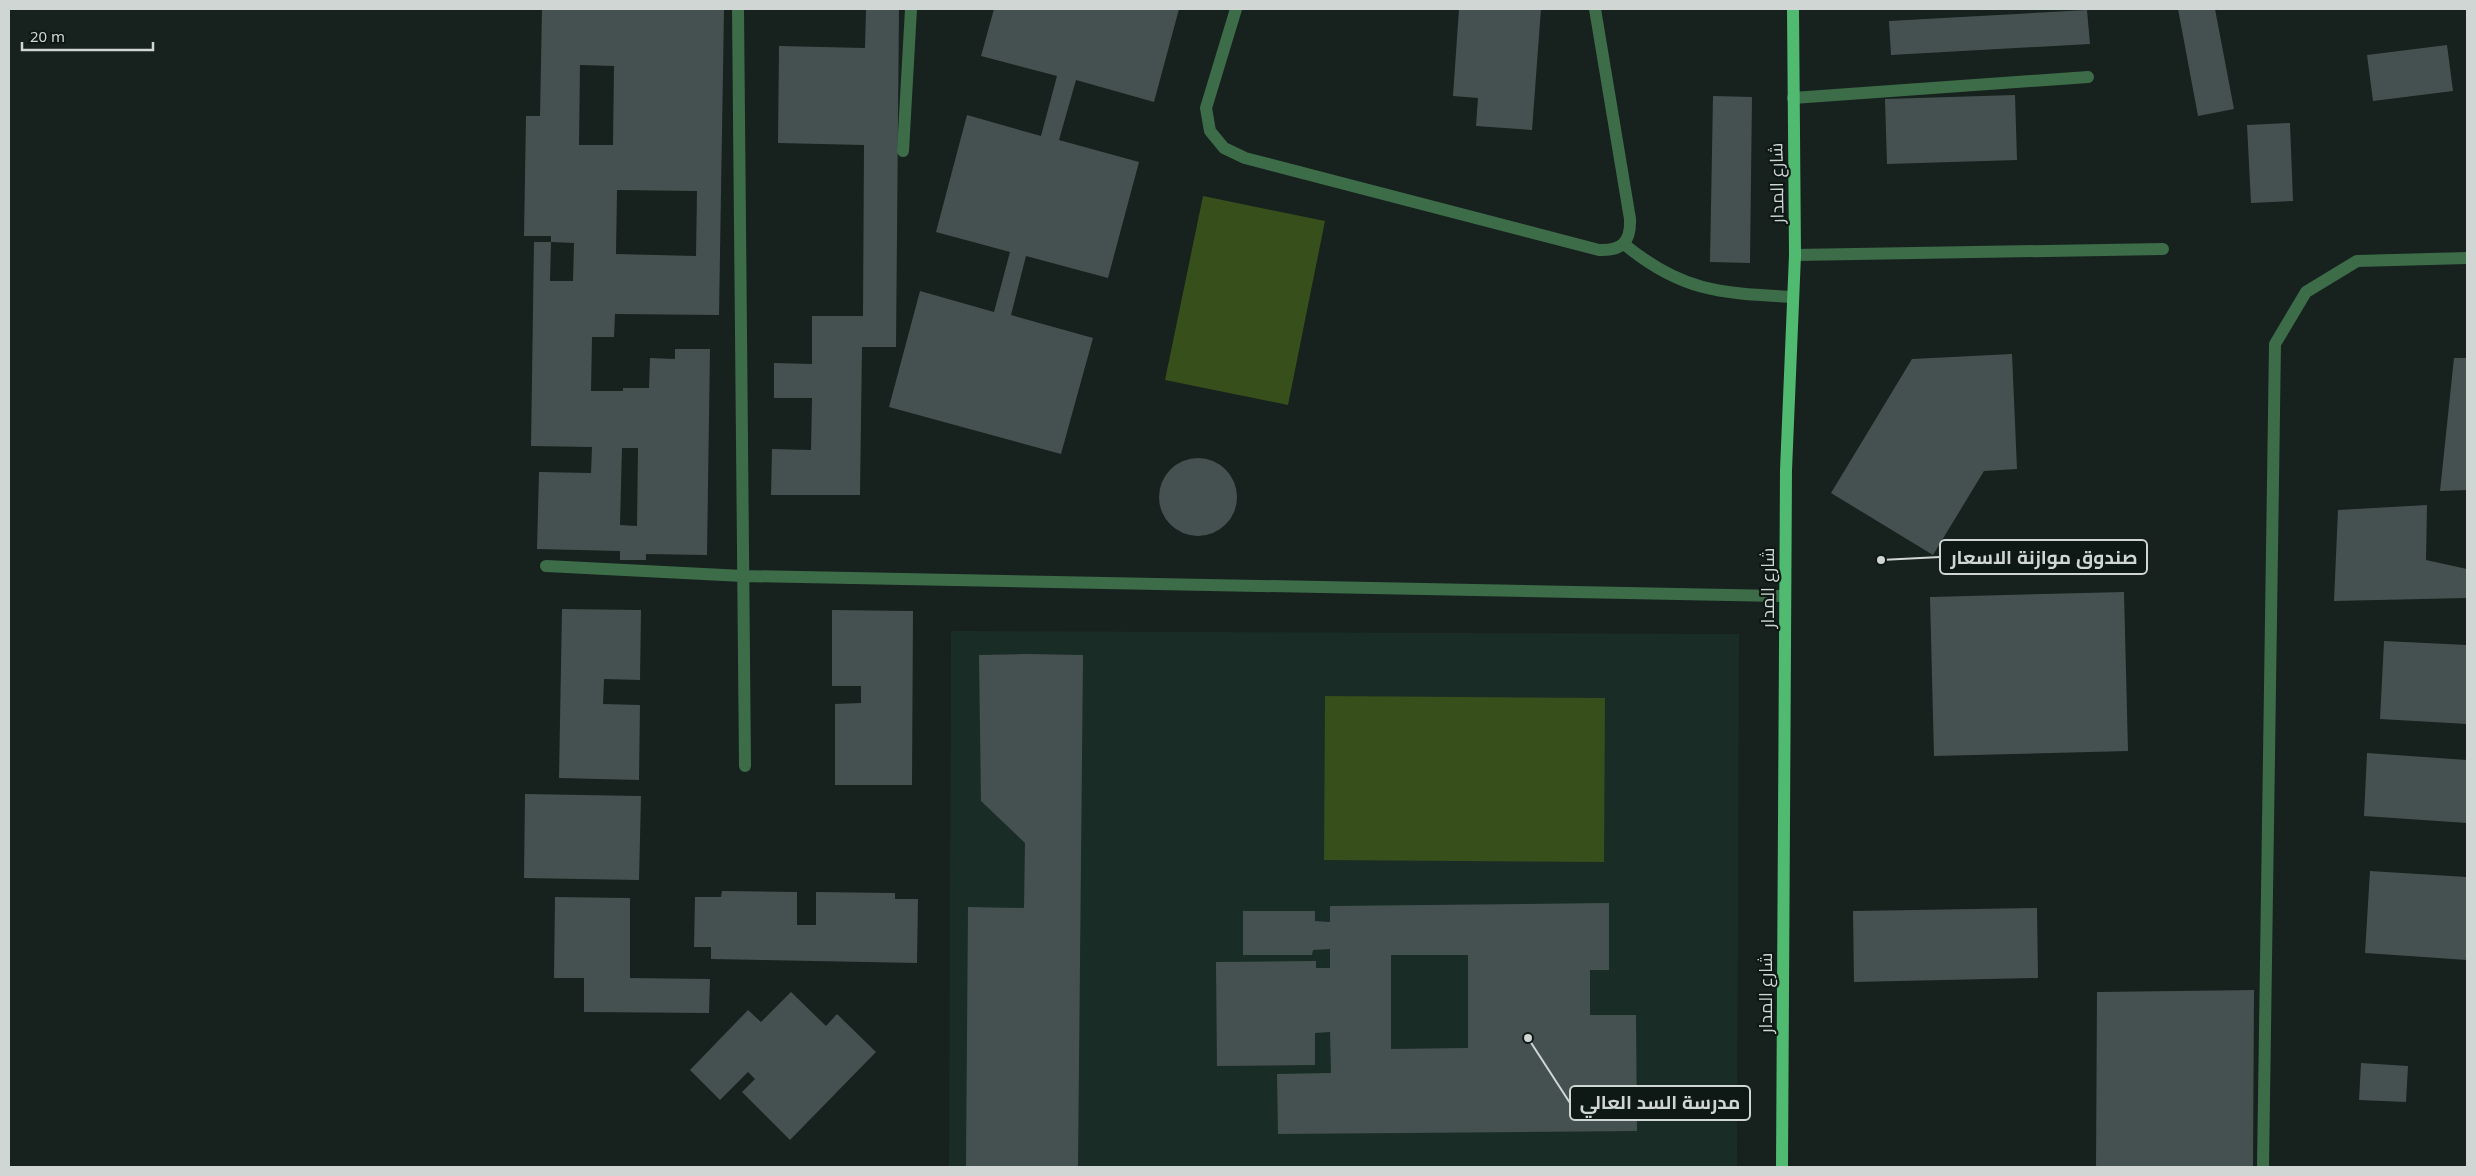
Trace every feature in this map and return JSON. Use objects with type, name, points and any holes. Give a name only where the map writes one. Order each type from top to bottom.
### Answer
[{"type":"main road","name":"شارع المدار","points":[[1782,1167],[1786,470],[1795,255],[1793,9]]},
{"type":"street","points":[[738,9],[745,766]]},
{"type":"street","points":[[903,151],[911,9]]},
{"type":"street","points":[[1236,9],[1206,108],[1210,130],[1224,148],[1245,158],[1599,250],[1612,251],[1624,244],[1631,233],[1595,9]]},
{"type":"street","points":[[1793,98],[2088,77]]},
{"type":"street","points":[[1624,244],[1647,263],[1672,278],[1700,288],[1729,294],[1793,297]]},
{"type":"street","points":[[1795,255],[2163,249]]},
{"type":"street","points":[[2263,1167],[2275,344],[2306,292],[2357,261],[2467,258]]},
{"type":"street","points":[[546,566],[743,576],[1785,596]]},
{"type":"shaded area","points":[[951,631],[1739,634],[1737,1167],[949,1167]]},
{"type":"green space","points":[[1203,196],[1325,221],[1288,405],[1165,380]]},
{"type":"green space","points":[[1325,696],[1605,698],[1604,862],[1324,860]]},
{"type":"building","points":[[542,9],[724,9],[719,315],[615,314],[614,337],[592,337],[591,391],[623,391],[623,388],[649,388],[650,358],[675,359],[675,349],[710,349],[707,555],[646,554],[646,560],[620,560],[620,551],[537,549],[539,472],[591,473],[592,447],[531,446],[534,242],[551,242],[551,236],[524,236],[526,116],[540,116]],"holes":[[[580,65],[614,66],[613,145],[579,145]],[[617,190],[697,191],[696,256],[616,254]],[[551,242],[574,243],[573,281],[550,281]],[[622,448],[638,448],[637,526],[620,525]]]},
{"type":"building","points":[[866,9],[899,9],[896,347],[862,347],[860,495],[771,495],[772,449],[811,450],[812,398],[774,398],[774,363],[812,364],[812,316],[863,316],[864,145],[778,143],[779,46],[865,48]]},
{"type":"building","points":[[994,9],[1179,9],[1154,102],[1076,80],[1059,140],[1139,162],[1108,278],[1026,256],[1011,315],[1093,338],[1061,454],[889,407],[920,291],[994,312],[1010,252],[936,232],[967,115],[1041,136],[1057,76],[981,56]]},
{"type":"building","points":[[1459,9],[1541,9],[1532,130],[1476,126],[1478,98],[1453,96]]},
{"type":"building","points":[[2178,9],[2215,9],[2234,109],[2198,116]]},
{"type":"building","points":[[2087,10],[2090,44],[1891,55],[1889,21]]},
{"type":"building","points":[[2447,45],[2453,91],[2373,101],[2367,55]]},
{"type":"building","points":[[2015,95],[2017,160],[1887,164],[1885,99]]},
{"type":"building","points":[[1713,96],[1752,97],[1750,263],[1710,262]]},
{"type":"building","points":[[2290,123],[2293,201],[2251,203],[2247,125]]},
{"type":"building","points":[[2012,354],[2017,469],[1984,471],[1933,555],[1831,493],[1912,359]]},
{"type":"building","points":[[2454,358],[2467,358],[2467,490],[2440,491]]},
{"type":"building","points":[[1198,458],[1213,461],[1230,475],[1234,482],[1237,497],[1234,512],[1220,529],[1213,533],[1198,536],[1183,533],[1166,519],[1162,512],[1159,497],[1162,482],[1176,465],[1183,461]]},
{"type":"building","points":[[2427,505],[2426,560],[2467,569],[2467,598],[2334,601],[2338,510]]},
{"type":"building","points":[[2124,592],[2128,751],[1934,756],[1930,597]]},
{"type":"building","points":[[562,609],[641,610],[640,680],[604,679],[603,704],[640,705],[639,780],[559,778]]},
{"type":"building","points":[[832,610],[913,611],[912,785],[835,785],[835,704],[861,703],[861,686],[832,686]]},
{"type":"building","points":[[2384,641],[2467,645],[2467,724],[2380,719]]},
{"type":"building","points":[[979,655],[1083,655],[1078,1167],[966,1167],[968,907],[1024,908],[1025,843],[981,801]]},
{"type":"building","points":[[2367,753],[2467,760],[2467,823],[2364,816]]},
{"type":"building","points":[[525,794],[641,796],[639,880],[524,878]]},
{"type":"building","points":[[2370,871],[2467,877],[2467,960],[2365,953]]},
{"type":"building","points":[[722,891],[797,892],[797,925],[816,925],[816,892],[895,893],[895,899],[918,899],[917,963],[711,959],[711,947],[694,947],[695,897],[721,897]]},
{"type":"building","points":[[555,897],[630,898],[630,978],[710,979],[709,1013],[584,1012],[584,978],[554,978]]},
{"type":"building","points":[[1609,903],[1609,970],[1590,970],[1590,1015],[1636,1015],[1637,1131],[1278,1134],[1277,1074],[1331,1073],[1330,1032],[1315,1033],[1315,1065],[1217,1066],[1216,962],[1316,961],[1316,968],[1330,968],[1330,949],[1313,950],[1312,955],[1243,955],[1243,911],[1315,911],[1315,921],[1330,922],[1330,906]],"holes":[[[1391,955],[1468,955],[1468,1048],[1391,1049]]]},
{"type":"building","points":[[2037,908],[2038,978],[1854,982],[1853,911]]},
{"type":"building","points":[[2254,990],[2253,1167],[2096,1167],[2097,992]]},
{"type":"building","points":[[791,992],[826,1026],[837,1014],[876,1052],[790,1140],[742,1092],[755,1079],[748,1072],[720,1100],[690,1070],[748,1010],[761,1022]]},
{"type":"building","points":[[2361,1063],[2408,1066],[2406,1102],[2359,1100]]},
{"type":"place","name":"صندوق موازنة الاسعار","points":[[1881,560]]},
{"type":"place","name":"مدرسة السد العالي","points":[[1528,1038]]}]
